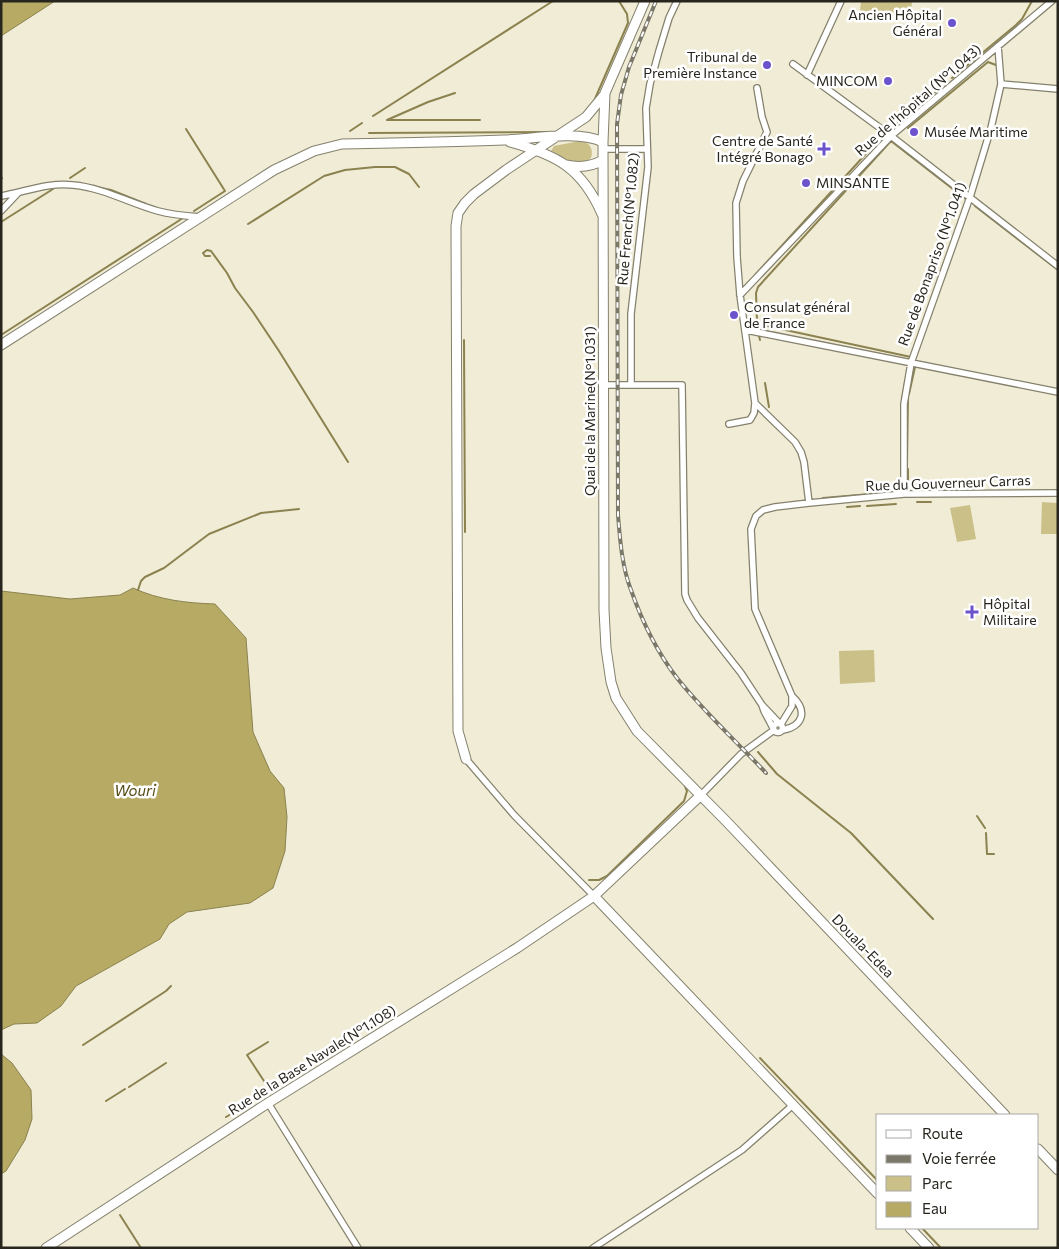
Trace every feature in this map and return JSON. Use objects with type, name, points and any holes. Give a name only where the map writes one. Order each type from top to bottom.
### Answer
[{"type":"main road","name":"Quai de la Marine(N°1.031)","points":[[646,1],[605,93],[603,146],[604,610],[606,648],[611,682],[616,698],[637,731],[701,795]]},
{"type":"main road","points":[[466,760],[458,731],[456,226],[458,213],[465,203],[506,170],[586,117],[605,93]]},
{"type":"main road","points":[[1,345],[274,170],[331,145],[584,136],[603,146]]},
{"type":"main road","points":[[504,140],[536,150],[564,164],[582,178],[591,191],[604,218]]},
{"type":"main road","points":[[564,164],[584,167],[604,160]]},
{"type":"main road","points":[[701,795],[594,896],[876,1192]]},
{"type":"main road","name":"Douala-Edea","points":[[701,795],[1004,1114]]},
{"type":"main road","name":"Rue de la Base Navale(N°1.108)","points":[[46,1248],[268,1103],[517,948],[594,896]]},
{"type":"main road","points":[[1039,1150],[1058,1170]]},
{"type":"main road","points":[[911,1229],[929,1248]]},
{"type":"street","name":"Rue French(N°1.082)","points":[[631,385],[631,314],[648,167],[646,108],[650,84],[669,18],[677,1]]},
{"type":"street","points":[[807,75],[841,1]]},
{"type":"street","points":[[1042,1],[1042,8]]},
{"type":"street","name":"Rue de l'hôpital (N°1.043)","points":[[740,295],[891,136],[1052,1]]},
{"type":"street","name":"Rue de Bonapriso (N°1.041)","points":[[904,494],[904,404],[911,363],[970,197],[991,128],[1001,84],[998,46]]},
{"type":"street","points":[[793,64],[891,136],[1058,266]]},
{"type":"street","points":[[1001,84],[1058,89]]},
{"type":"street","points":[[729,424],[750,420],[754,413],[755,403],[740,295],[736,203],[738,192],[767,132],[762,117],[757,88]]},
{"type":"street","points":[[603,146],[647,149]]},
{"type":"street","points":[[1,196],[47,185],[72,185],[99,190],[158,211],[200,217]]},
{"type":"street","points":[[1,211],[18,193]]},
{"type":"street","points":[[746,330],[1058,392]]},
{"type":"street","points":[[604,385],[682,385],[685,594],[687,600],[698,618],[741,673],[762,705],[777,733],[792,706],[792,696]]},
{"type":"street","points":[[755,403],[795,442],[804,462],[809,503]]},
{"type":"street","name":"Rue du Gouverneur Carras","points":[[781,726],[794,725],[801,716],[801,706],[792,696],[755,609],[751,529],[756,516],[763,510],[809,503],[904,494],[1058,493]]},
{"type":"street","points":[[762,705],[781,726]]},
{"type":"street","points":[[701,795],[741,754],[774,729]]},
{"type":"street","points":[[466,760],[514,815],[594,896]]},
{"type":"street","points":[[268,1103],[358,1248]]},
{"type":"street","points":[[593,1248],[742,1150],[793,1105]]},
{"type":"green space","points":[[861,1],[912,1],[911,14],[860,11]]},
{"type":"green space","points":[[580,141],[588,144],[592,151],[591,158],[584,164],[573,163],[551,151],[554,146]]},
{"type":"green space","points":[[1042,502],[1057,503],[1057,534],[1041,534]]},
{"type":"green space","points":[[970,505],[976,539],[957,542],[950,508]]},
{"type":"green space","points":[[874,650],[875,682],[840,684],[839,651]]},
{"type":"water","points":[[1,1],[55,1],[1,36]]},
{"type":"water","name":"Wouri","points":[[133,588],[173,600],[215,604],[246,638],[253,732],[270,771],[284,788],[287,817],[285,851],[273,888],[250,903],[187,912],[169,924],[160,939],[76,986],[61,1006],[37,1023],[14,1024],[1,1030],[1,591],[70,599],[120,595]]},
{"type":"water","points":[[1,1054],[12,1063],[31,1090],[32,1119],[25,1140],[6,1171],[1,1174]]},
{"type":"waterway","points":[[373,116],[553,1]]},
{"type":"waterway","points":[[594,101],[628,23],[627,14],[619,1]]},
{"type":"waterway","points":[[952,78],[1016,25],[1022,19],[1032,1]]},
{"type":"waterway","points":[[908,128],[988,62],[996,65]]},
{"type":"waterway","points":[[892,127],[941,87]]},
{"type":"waterway","points":[[455,93],[428,102],[387,120],[480,120]]},
{"type":"waterway","points":[[350,131],[362,123]]},
{"type":"waterway","points":[[186,129],[225,191],[194,211]]},
{"type":"waterway","points":[[369,133],[555,132]]},
{"type":"waterway","points":[[755,275],[885,133]]},
{"type":"waterway","points":[[757,320],[756,293],[758,287],[891,141],[967,200]]},
{"type":"waterway","points":[[248,224],[324,176],[345,170],[395,167],[409,174],[419,187]]},
{"type":"waterway","points":[[70,178],[85,168]]},
{"type":"waterway","points":[[82,184],[111,190],[146,204]]},
{"type":"waterway","points":[[1,222],[53,189]]},
{"type":"waterway","points":[[975,206],[1058,270]]},
{"type":"waterway","points":[[1,335],[183,218]]},
{"type":"waterway","points":[[210,256],[205,256],[203,253],[207,250],[211,251],[227,273],[235,288],[279,351],[348,462]]},
{"type":"waterway","points":[[762,325],[911,357]]},
{"type":"waterway","points":[[760,340],[759,336],[764,336]]},
{"type":"waterway","points":[[464,340],[465,532]]},
{"type":"waterway","points":[[909,394],[915,367]]},
{"type":"waterway","points":[[765,383],[769,407]]},
{"type":"waterway","points":[[902,400],[905,383]]},
{"type":"waterway","points":[[907,464],[908,398]]},
{"type":"waterway","points":[[908,469],[908,491]]},
{"type":"waterway","points":[[823,498],[882,493]]},
{"type":"waterway","points":[[917,502],[931,502]]},
{"type":"waterway","points":[[867,506],[896,504]]},
{"type":"waterway","points":[[847,507],[860,506]]},
{"type":"waterway","points":[[138,590],[141,581],[145,577],[164,568],[209,534],[261,513],[299,509]]},
{"type":"waterway","points":[[758,752],[777,774],[851,833],[933,919]]},
{"type":"waterway","points":[[589,880],[599,880],[607,876],[684,801],[687,791],[684,784]]},
{"type":"waterway","points":[[977,816],[985,828]]},
{"type":"waterway","points":[[986,833],[987,854],[994,854]]},
{"type":"waterway","points":[[83,1045],[171,986]]},
{"type":"waterway","points":[[264,1081],[247,1055],[268,1042]]},
{"type":"waterway","points":[[760,1058],[876,1179]]},
{"type":"waterway","points":[[129,1087],[166,1063]]},
{"type":"waterway","points":[[246,1104],[288,1078]]},
{"type":"waterway","points":[[106,1101],[125,1089]]},
{"type":"waterway","points":[[226,1117],[241,1108]]},
{"type":"waterway","points":[[120,1215],[141,1248]]},
{"type":"waterway","points":[[923,1229],[941,1248]]},
{"type":"railway","points":[[656,1],[629,67],[621,95],[617,124],[618,515],[622,553],[625,572],[640,613],[670,668],[698,703],[766,773]]},
{"type":"place","name":"Ancien Hôpital Général","points":[[952,23]]},
{"type":"place","name":"Tribunal de Première Instance","points":[[767,65]]},
{"type":"place","name":"MINCOM","points":[[888,81]]},
{"type":"place","name":"Musée Maritime","points":[[914,132]]},
{"type":"place","name":"Centre de Santé Intégré Bonago","points":[[824,149]]},
{"type":"place","name":"MINSANTE","points":[[806,183]]},
{"type":"place","name":"Consulat général de France","points":[[734,315]]},
{"type":"place","name":"Hôpital Militaire","points":[[972,612]]}]
